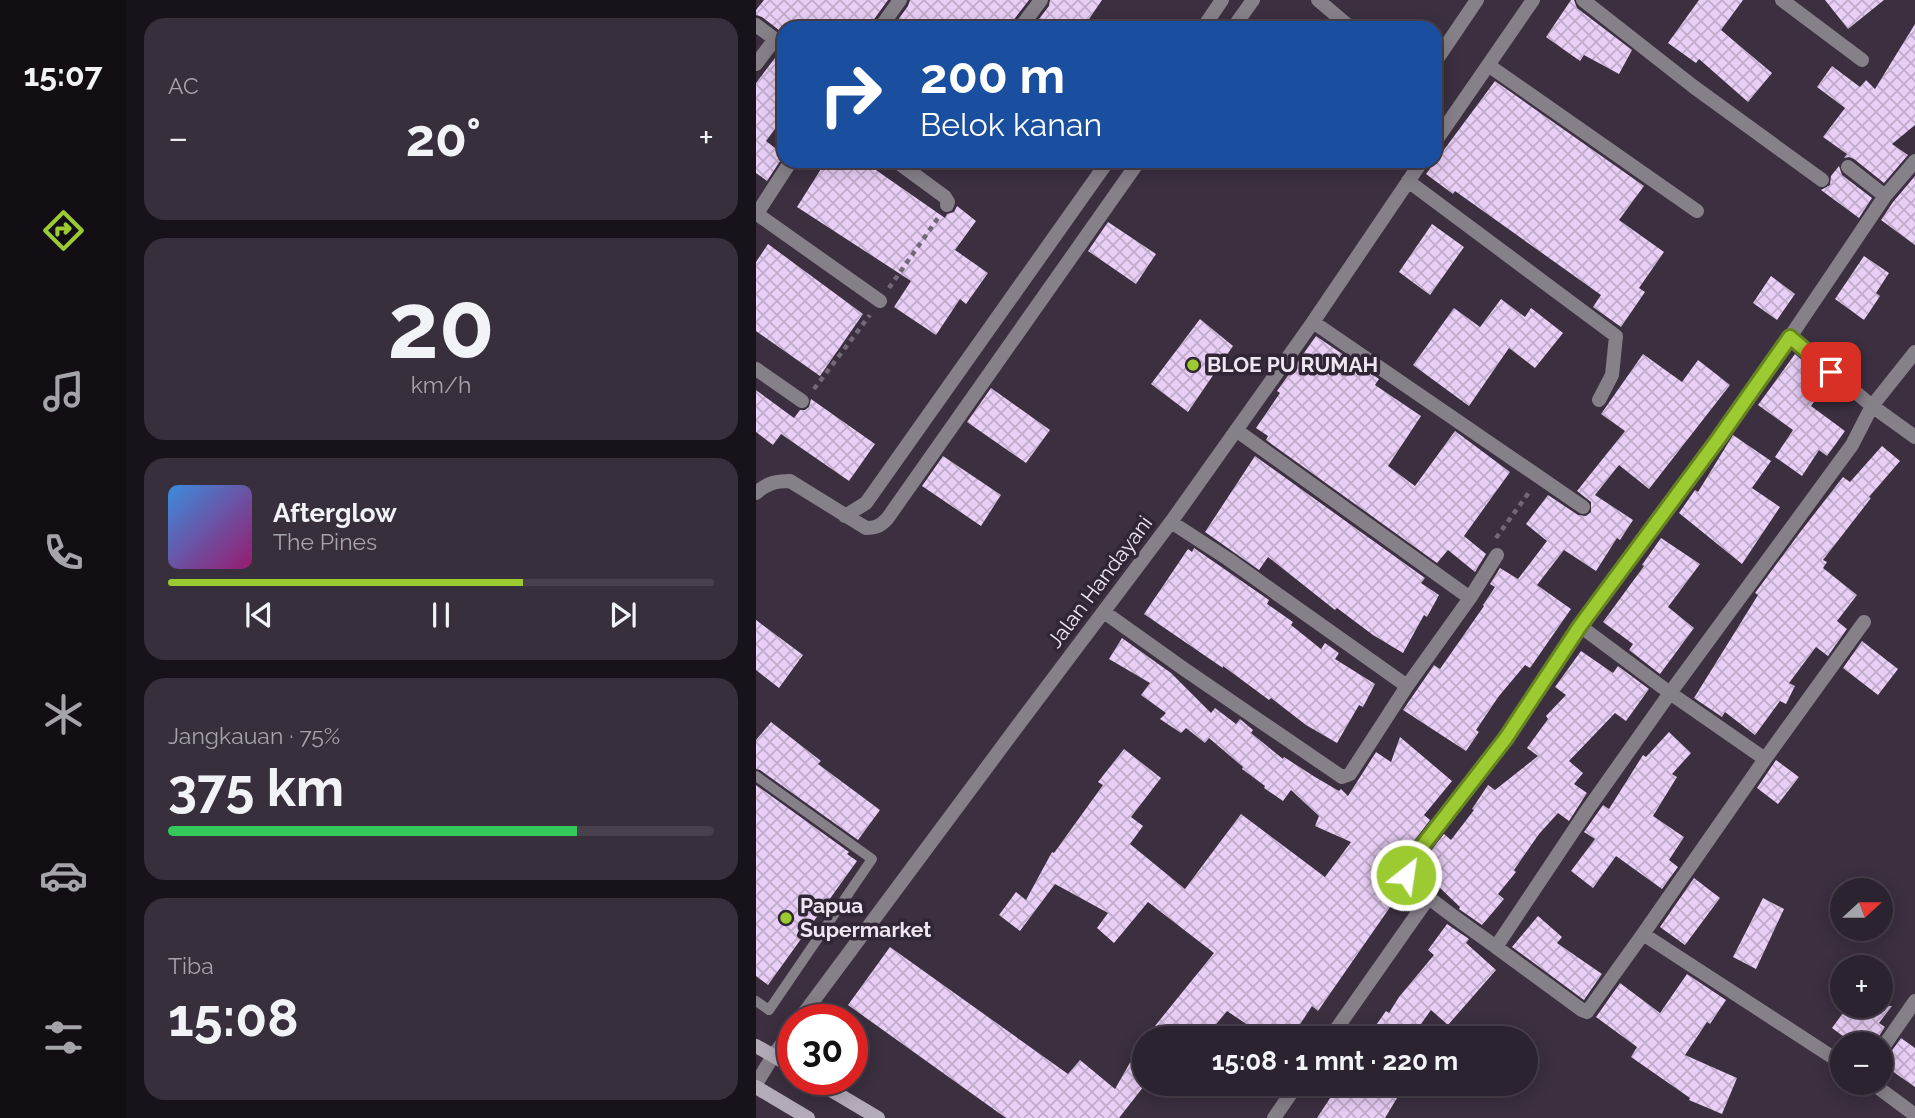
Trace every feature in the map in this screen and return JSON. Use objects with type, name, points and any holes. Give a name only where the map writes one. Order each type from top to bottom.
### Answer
[{"type":"main road","points":[[756,1046],[777,1058]]},
{"type":"main road","points":[[756,1086],[808,1118]]},
{"type":"main road","points":[[839,1095],[878,1118]]},
{"type":"street","points":[[885,21],[900,0]]},
{"type":"street","points":[[1025,21],[1041,0]]},
{"type":"street","points":[[1208,21],[1222,0]]},
{"type":"street","points":[[1238,21],[1253,0]]},
{"type":"street","points":[[1318,0],[1343,21]]},
{"type":"street","points":[[1442,52],[1477,0]]},
{"type":"street","points":[[1442,132],[1533,0]]},
{"type":"street","points":[[1583,0],[1694,87],[1822,180]]},
{"type":"street","points":[[1782,0],[1862,60]]},
{"type":"street","points":[[756,24],[777,41]]},
{"type":"street","points":[[756,64],[777,45]]},
{"type":"street","points":[[1488,65],[1697,211]]},
{"type":"street","points":[[1864,622],[1587,1012],[1496,947],[1407,878],[1406,867],[1506,738],[1580,626],[1719,438],[1885,196],[1915,161]]},
{"type":"street","points":[[1848,167],[1885,196]]},
{"type":"street","points":[[786,168],[756,215],[880,302]]},
{"type":"street","points":[[906,168],[945,197],[947,205]]},
{"type":"street","points":[[845,516],[866,503],[1103,168]]},
{"type":"street","points":[[756,493],[765,485],[776,481],[790,481],[866,528],[875,528],[887,519],[1134,168]]},
{"type":"street","name":"Jalan Handayani","points":[[811,1004],[1171,522],[1313,323],[1417,168]]},
{"type":"street","points":[[1408,181],[1616,336],[1612,375],[1599,400]]},
{"type":"street","points":[[1313,323],[1583,507]]},
{"type":"street","points":[[1790,337],[1872,406],[1915,437]]},
{"type":"street","points":[[1496,947],[1588,809],[1852,445],[1872,406],[1915,352]]},
{"type":"street","points":[[756,369],[802,401]]},
{"type":"street","points":[[1236,430],[1470,597]]},
{"type":"street","points":[[1171,522],[1240,567],[1408,686]]},
{"type":"street","points":[[1104,612],[1342,777],[1350,774],[1497,555]]},
{"type":"street","points":[[1580,626],[1765,759]]},
{"type":"street","points":[[1338,1026],[1429,897]]},
{"type":"street","points":[[1643,934],[1830,1056]]},
{"type":"street","points":[[1893,1033],[1915,1001]]},
{"type":"street","points":[[756,1086],[777,1051]]},
{"type":"street","points":[[1888,1095],[1915,1115]]},
{"type":"street","points":[[1274,1118],[1289,1096]]},
{"type":"lane","points":[[756,776],[872,859],[769,1010],[756,1001]]},
{"type":"path","points":[[1497,555],[1494,542],[1540,477]]},
{"type":"building","points":[[764,0],[888,0],[873,21],[777,21],[777,29],[756,15],[756,10]]},
{"type":"building","points":[[910,0],[1029,0],[1013,21],[897,21]]},
{"type":"building","points":[[1050,0],[1102,0],[1088,21],[1037,21],[1049,6]]},
{"type":"building","points":[[1571,0],[1574,0],[1577,8],[1632,50],[1619,74],[1584,55],[1580,61],[1546,37]]},
{"type":"building","points":[[1699,0],[1743,0],[1721,30],[1772,73],[1748,102],[1699,59],[1696,63],[1668,43]]},
{"type":"building","points":[[1825,0],[1884,0],[1848,29]]},
{"type":"building","points":[[1915,24],[1915,125],[1892,144],[1908,155],[1884,183],[1854,159],[1844,158],[1847,154],[1823,137],[1845,108],[1817,87],[1832,66],[1860,87],[1866,80],[1875,89]]},
{"type":"building","points":[[777,55],[777,126],[766,141],[777,150],[777,166],[767,181],[756,173],[756,83]]},
{"type":"building","points":[[1495,81],[1644,186],[1619,220],[1664,252],[1639,288],[1645,292],[1621,327],[1593,307],[1601,295],[1455,191],[1453,194],[1426,174],[1430,168],[1442,168],[1442,152]]},
{"type":"building","points":[[1839,166],[1842,175],[1872,198],[1859,218],[1821,190],[1830,185],[1831,176]]},
{"type":"building","points":[[822,168],[873,168],[945,218],[947,214],[954,212],[957,206],[976,221],[955,250],[988,273],[966,304],[960,299],[936,335],[894,307],[911,281],[797,207]]},
{"type":"building","points":[[1915,176],[1915,245],[1881,220]]},
{"type":"building","points":[[1108,222],[1156,254],[1136,284],[1088,251]]},
{"type":"building","points":[[1432,224],[1464,247],[1430,295],[1399,272]]},
{"type":"building","points":[[768,244],[863,314],[820,376],[756,331],[756,262]]},
{"type":"building","points":[[1864,256],[1889,273],[1876,293],[1880,296],[1864,320],[1835,299]]},
{"type":"building","points":[[1771,276],[1795,294],[1777,320],[1753,303]]},
{"type":"building","points":[[1501,299],[1525,317],[1531,308],[1563,333],[1535,368],[1509,348],[1469,406],[1413,365],[1454,308],[1480,327]]},
{"type":"building","name":"BLOE PU RUMAH","points":[[1200,319],[1233,346],[1188,412],[1151,384]]},
{"type":"building","points":[[1316,336],[1379,379],[1375,385],[1421,416],[1388,466],[1415,486],[1455,431],[1510,472],[1464,536],[1486,554],[1475,572],[1448,550],[1437,563],[1266,440],[1268,436],[1256,428],[1280,393],[1277,391]]},
{"type":"building","points":[[1643,354],[1682,382],[1698,360],[1730,385],[1649,489],[1619,465],[1595,495],[1633,520],[1620,540],[1617,538],[1596,571],[1564,550],[1537,585],[1571,609],[1530,668],[1525,665],[1499,696],[1476,730],[1479,732],[1466,751],[1403,710],[1434,665],[1440,669],[1484,606],[1495,587],[1490,584],[1500,568],[1518,579],[1547,541],[1526,524],[1548,495],[1578,515],[1586,516],[1591,512],[1591,502],[1577,491],[1625,431],[1601,414]]},
{"type":"building","points":[[1795,354],[1828,382],[1811,406],[1845,431],[1827,456],[1819,450],[1802,476],[1775,457],[1793,430],[1758,405]]},
{"type":"building","points":[[991,388],[1050,430],[1026,463],[967,422]]},
{"type":"building","points":[[756,390],[794,418],[800,410],[809,407],[811,399],[875,444],[849,481],[781,434],[773,445],[756,432]]},
{"type":"building","points":[[1733,435],[1771,461],[1752,488],[1780,507],[1742,564],[1679,513],[1695,490],[1698,492]]},
{"type":"building","points":[[1882,446],[1900,461],[1869,497],[1871,498],[1823,560],[1827,562],[1823,568],[1857,595],[1837,621],[1847,629],[1828,656],[1816,647],[1789,683],[1795,686],[1786,704],[1780,701],[1755,735],[1725,712],[1722,717],[1694,698],[1758,595],[1755,593],[1801,531],[1843,477],[1850,482]]},
{"type":"building","points":[[943,456],[1001,495],[981,526],[922,486]]},
{"type":"building","points":[[1255,456],[1425,578],[1421,583],[1439,595],[1427,617],[1424,615],[1403,653],[1337,608],[1335,610],[1268,557],[1259,570],[1205,532]]},
{"type":"building","points":[[1661,538],[1700,564],[1668,607],[1694,628],[1660,674],[1629,650],[1633,644],[1603,622]]},
{"type":"building","points":[[1194,548],[1269,600],[1267,604],[1293,622],[1291,625],[1321,649],[1325,643],[1339,653],[1335,659],[1375,684],[1363,707],[1359,705],[1337,743],[1306,725],[1271,698],[1269,700],[1144,614],[1188,549],[1192,552]]},
{"type":"building","points":[[756,620],[803,655],[779,688],[756,670]]},
{"type":"building","points":[[1122,638],[1171,673],[1211,713],[1215,708],[1236,724],[1240,719],[1253,730],[1251,733],[1283,759],[1284,757],[1339,791],[1341,789],[1348,796],[1376,752],[1391,762],[1400,737],[1452,781],[1424,815],[1430,820],[1398,862],[1396,876],[1404,887],[1318,1011],[1312,1006],[1299,1026],[1249,1026],[1227,1011],[1215,1026],[1155,1026],[1214,953],[1148,902],[1114,943],[1097,928],[1108,913],[1055,884],[1020,931],[999,915],[1016,892],[1026,900],[1052,852],[1054,853],[1103,785],[1098,782],[1124,749],[1161,778],[1131,817],[1143,826],[1130,844],[1185,889],[1241,814],[1325,877],[1351,842],[1315,826],[1319,816],[1291,790],[1283,801],[1264,788],[1265,786],[1209,738],[1205,743],[1186,728],[1181,733],[1160,719],[1166,713],[1141,695],[1150,683],[1109,659]]},
{"type":"building","points":[[1862,641],[1898,669],[1878,695],[1843,668]]},
{"type":"building","points":[[1581,651],[1613,673],[1618,666],[1649,689],[1626,721],[1615,713],[1569,761],[1583,773],[1574,784],[1587,793],[1569,821],[1558,813],[1539,834],[1514,870],[1516,872],[1498,894],[1504,899],[1482,925],[1459,909],[1460,907],[1418,867],[1444,834],[1451,840],[1474,810],[1472,809],[1488,785],[1495,790],[1538,756],[1527,748],[1548,719],[1546,716],[1566,695],[1555,687]]},
{"type":"building","points":[[771,722],[821,761],[818,764],[880,810],[858,840],[756,769],[756,740]]},
{"type":"building","points":[[1669,732],[1691,753],[1672,774],[1677,777],[1653,816],[1684,837],[1669,860],[1678,867],[1662,889],[1616,856],[1593,888],[1571,871],[1595,839],[1584,832],[1603,805],[1609,809],[1643,755],[1646,757]]},
{"type":"building","points":[[1776,760],[1799,777],[1778,804],[1757,788]]},
{"type":"building","name":"Papua Supermarket","points":[[756,785],[849,852],[847,854],[857,861],[768,985],[756,976]]},
{"type":"building","points":[[1694,878],[1720,898],[1685,945],[1660,927]]},
{"type":"building","points":[[1763,898],[1784,909],[1756,969],[1733,957]]},
{"type":"building","points":[[1538,916],[1562,937],[1557,943],[1602,974],[1584,1000],[1512,947]]},
{"type":"building","points":[[1447,924],[1469,939],[1466,943],[1496,970],[1448,1025],[1431,1010],[1420,1026],[1375,1026],[1386,1011],[1389,1013],[1434,955],[1428,950]]},
{"type":"building","points":[[890,947],[1068,1074],[1080,1060],[1115,1089],[1132,1059],[1132,1096],[1136,1096],[1119,1118],[1006,1118],[868,1019],[868,1004],[849,1004]]},
{"type":"building","points":[[1687,974],[1726,1000],[1685,1055],[1737,1078],[1722,1114],[1689,1100],[1690,1098],[1631,1057],[1637,1047],[1596,1017],[1620,983],[1660,1013]]},
{"type":"building","points":[[1839,1018],[1883,1018],[1879,1023],[1885,1027],[1882,1032],[1837,1032],[1832,1028]]},
{"type":"building","points":[[1901,1038],[1915,1048],[1915,1087],[1893,1072],[1893,1049]]},
{"type":"building","points":[[1331,1096],[1398,1096],[1385,1118],[1317,1118]]},
{"type":"place","name":"BLOE PU RUMAH","points":[[1193,365]]},
{"type":"place","name":"Papua Supermarket","points":[[786,918]]},
{"type":"route","points":[[1406,875],[1406,867],[1506,738],[1580,626],[1790,337],[1831,372]]}]
